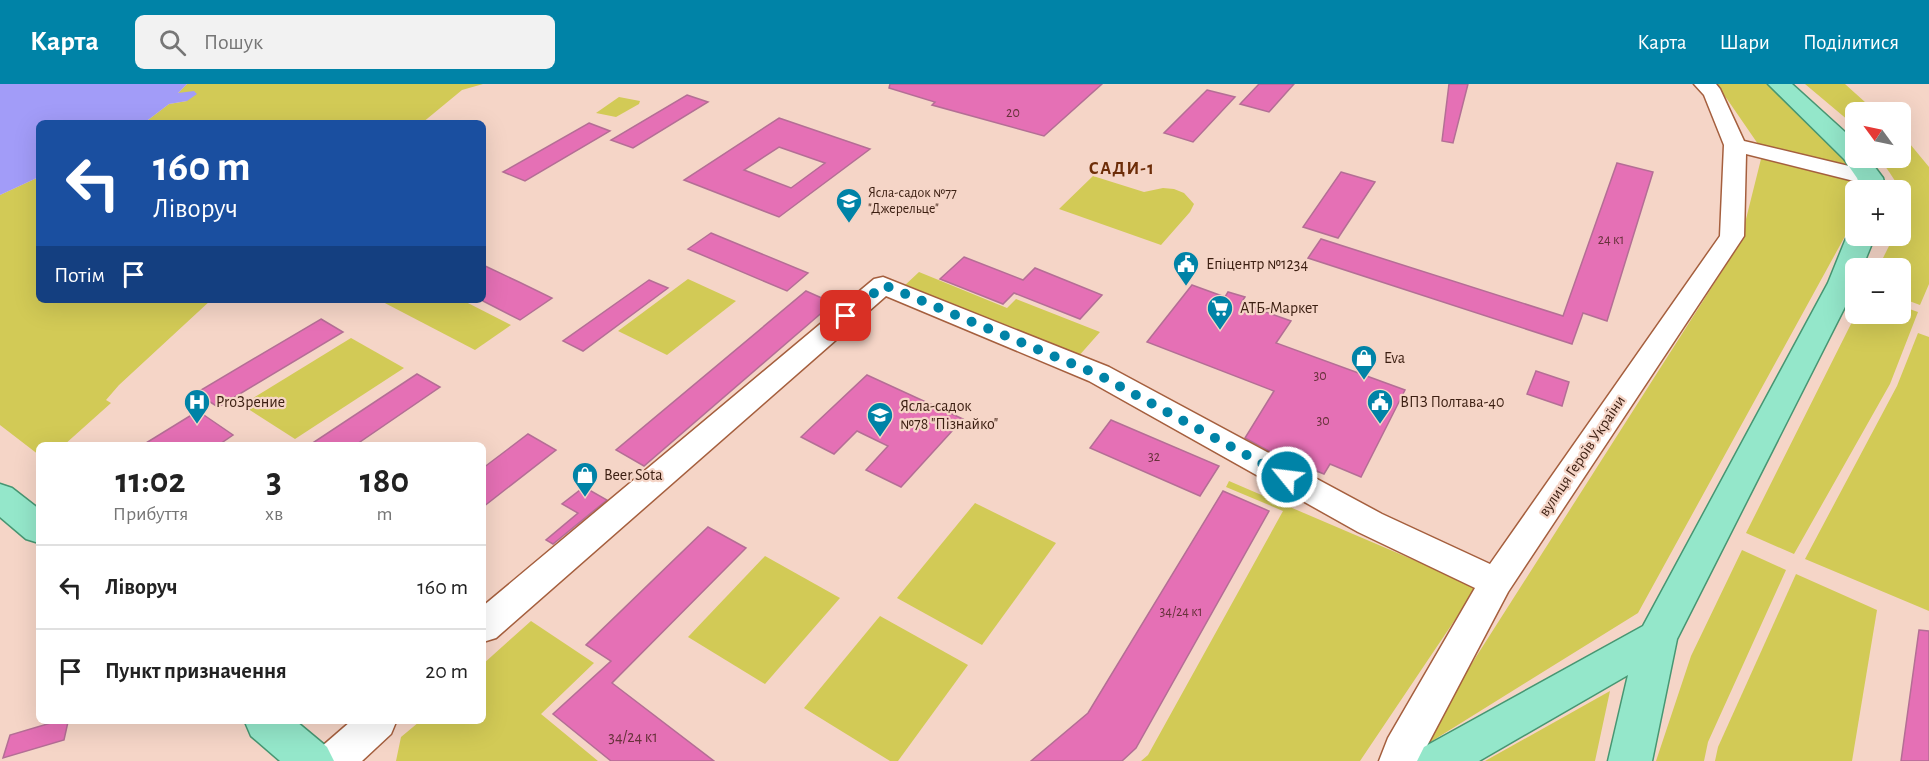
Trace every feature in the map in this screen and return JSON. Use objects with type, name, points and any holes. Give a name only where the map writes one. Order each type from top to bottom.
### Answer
[{"type":"main road","points":[[1779,84],[1825,124],[1845,145]]},
{"type":"main road","points":[[1630,761],[1657,638],[1842,283],[1857,246]]},
{"type":"main road","points":[[0,496],[36,526]]},
{"type":"main road","points":[[1439,761],[1657,638]]},
{"type":"main road","points":[[268,724],[312,761]]},
{"type":"street","name":"вулиця Героїв України","points":[[1400,761],[1402,751],[1496,582],[1732,236],[1735,145],[1713,93],[1704,84]]},
{"type":"street","points":[[1735,145],[1858,180]]},
{"type":"street","points":[[486,624],[884,285],[1099,375],[1370,523],[1496,582]]},
{"type":"street","points":[[334,761],[375,724]]},
{"type":"shaded area","points":[[0,84],[187,84],[178,93],[194,91],[197,94],[187,101],[169,104],[148,120],[36,120],[36,178],[0,195]]},
{"type":"shaded area","points":[[187,84],[483,84],[462,90],[426,120],[148,120],[169,104],[187,101],[178,93]]},
{"type":"shaded area","points":[[1713,84],[1774,84],[1845,158],[1845,165],[1758,144],[1727,99]]},
{"type":"shaded area","points":[[1805,84],[1845,84],[1865,102],[1845,102],[1845,118]]},
{"type":"shaded area","points":[[619,97],[640,101],[639,104],[616,117],[596,113]]},
{"type":"shaded area","points":[[1911,145],[1929,167],[1929,284],[1920,305],[1911,302],[1911,258],[1883,258],[1889,246],[1911,246],[1911,180],[1894,180],[1886,168],[1911,168]]},
{"type":"shaded area","points":[[1765,158],[1848,180],[1845,180],[1845,236],[1638,613],[1416,751],[1740,243],[1761,159]]},
{"type":"shaded area","points":[[1093,176],[1144,192],[1163,188],[1174,189],[1184,193],[1194,204],[1190,212],[1161,245],[1059,209]]},
{"type":"shaded area","points":[[36,178],[36,303],[208,303],[119,385],[106,400],[111,403],[67,442],[36,442],[36,453],[0,425],[0,195]]},
{"type":"shaded area","points":[[919,272],[1007,308],[1016,299],[1100,332],[1077,358],[903,287]]},
{"type":"shaded area","points":[[688,279],[736,301],[667,355],[618,331]]},
{"type":"shaded area","points":[[385,303],[468,303],[511,325],[475,350]]},
{"type":"shaded area","points":[[1911,310],[1918,312],[1890,384],[1794,554],[1746,533],[1851,324],[1911,324]]},
{"type":"shaded area","points":[[1918,333],[1929,337],[1929,611],[1805,559],[1897,386]]},
{"type":"shaded area","points":[[351,338],[404,368],[295,439],[242,405]]},
{"type":"shaded area","points":[[1229,481],[1477,587],[1360,761],[1141,761],[1148,755],[1283,511],[1226,487]]},
{"type":"shaded area","points":[[975,503],[1056,543],[982,645],[897,598]]},
{"type":"shaded area","points":[[1742,550],[1786,570],[1708,742],[1704,761],[1656,761],[1691,656]]},
{"type":"shaded area","points":[[765,556],[840,598],[765,684],[688,637]]},
{"type":"shaded area","points":[[1796,574],[1877,610],[1852,761],[1715,761],[1718,747]]},
{"type":"shaded area","points":[[880,616],[968,665],[898,761],[890,761],[804,708]]},
{"type":"shaded area","points":[[531,621],[594,663],[541,714],[598,761],[396,761],[401,737],[417,724],[486,724],[486,661]]},
{"type":"shaded area","points":[[1610,691],[1595,761],[1485,761]]},
{"type":"building","points":[[890,84],[1102,84],[1044,136],[932,105],[935,102],[889,88]]},
{"type":"building","points":[[1259,84],[1294,84],[1269,112],[1240,104]]},
{"type":"building","points":[[1449,84],[1468,84],[1453,143],[1442,141]]},
{"type":"building","points":[[1207,90],[1235,97],[1193,142],[1164,133]]},
{"type":"building","points":[[687,95],[708,102],[633,148],[611,140]]},
{"type":"building","points":[[779,118],[870,149],[779,217],[684,180]],"holes":[[[779,147],[825,163],[791,188],[744,170]]]},
{"type":"building","points":[[589,123],[610,131],[525,181],[503,172]]},
{"type":"building","points":[[1617,163],[1653,172],[1607,321],[1583,313],[1572,344],[1308,258],[1321,239],[1563,316]]},
{"type":"building","points":[[1341,172],[1375,182],[1338,238],[1303,227]]},
{"type":"building","points":[[711,233],[808,273],[787,291],[688,249]]},
{"type":"building","points":[[964,257],[1023,280],[1035,268],[1102,295],[1080,319],[1014,293],[1003,304],[940,279]]},
{"type":"building","points":[[486,266],[552,298],[520,320],[486,303]]},
{"type":"building","points":[[649,280],[668,288],[583,351],[563,341]]},
{"type":"building","points":[[1192,285],[1225,297],[1228,292],[1245,297],[1241,303],[1291,321],[1276,343],[1405,390],[1361,477],[1330,464],[1324,474],[1278,456],[1245,438],[1274,391],[1147,342]]},
{"type":"building","points":[[806,291],[833,303],[644,466],[616,450]]},
{"type":"building","points":[[321,319],[343,332],[218,407],[196,393]]},
{"type":"building","points":[[1536,371],[1569,382],[1562,406],[1527,394]]},
{"type":"building","points":[[417,374],[440,387],[360,442],[314,442]]},
{"type":"building","points":[[867,375],[963,419],[901,487],[866,470],[888,446],[857,431],[834,454],[801,437]]},
{"type":"building","name":"ProЗрение","points":[[198,411],[233,435],[223,442],[148,442]]},
{"type":"building","points":[[1111,420],[1219,466],[1200,496],[1090,448]]},
{"type":"building","points":[[528,434],[556,450],[486,505],[486,466]]},
{"type":"building","points":[[584,487],[607,500],[553,544],[546,540],[578,513],[562,504]]},
{"type":"building","points":[[1223,491],[1269,511],[1136,748],[1122,761],[1031,761],[1088,713]]},
{"type":"building","points":[[708,527],[746,548],[612,683],[714,761],[611,761],[553,714],[611,661],[586,645]]},
{"type":"building","points":[[1919,630],[1929,631],[1929,761],[1901,761]]},
{"type":"building","points":[[47,724],[68,724],[64,740],[3,758],[10,735]]},
{"type":"place","name":"Ясла-садок №77 \"Джерельце\"","points":[[849,224]]},
{"type":"place","name":"Епіцентр №1234","points":[[1186,287]]},
{"type":"place","name":"АТБ-Маркет","points":[[1220,331]]},
{"type":"place","name":"Eva","points":[[1364,381]]},
{"type":"place","name":"ProЗрение","points":[[197,425]]},
{"type":"place","name":"ВПЗ Полтава-40","points":[[1380,425]]},
{"type":"place","name":"Ясла-садок №78 \"Пізнайко\"","points":[[880,438]]},
{"type":"place","name":"Beer Sota","points":[[585,498]]},
{"type":"district","name":"САДИ-1","points":[[1122,169]]},
{"type":"route","points":[[846,316],[884,285],[1099,375],[1287,477]]}]
